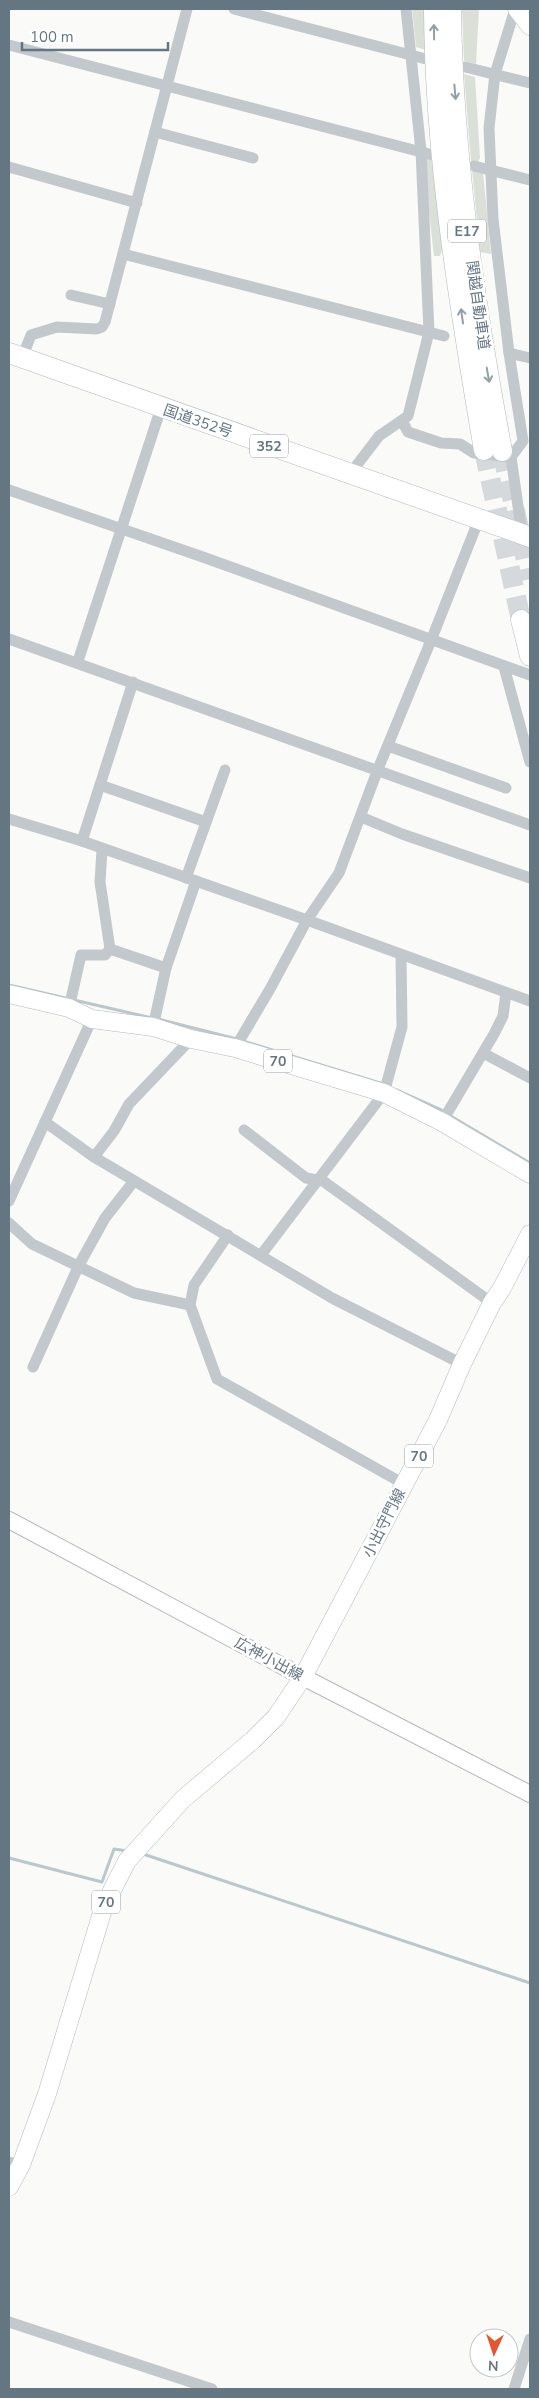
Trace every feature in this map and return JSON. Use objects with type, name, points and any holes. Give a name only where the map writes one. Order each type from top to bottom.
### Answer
[{"type":"highway","name":"関越自動車道","points":[[434,9],[434,48],[447,210],[499,453]]},
{"type":"highway","name":"関越自動車道","points":[[451,9],[451,44],[464,207],[499,453]]},
{"type":"highway","name":"国道352号","points":[[15,356],[526,535]]},
{"type":"highway","points":[[521,620],[530,656]]},
{"type":"main road","points":[[516,9],[530,26]]},
{"type":"main road","name":"70","points":[[9,994],[69,1008],[92,1019],[153,1026],[191,1039],[234,1048],[384,1093],[442,1122],[530,1174]]},
{"type":"main road","name":"小出守門線","points":[[303,1677],[438,1420],[492,1302],[502,1288],[530,1234]]},
{"type":"main road","name":"広神小出線","points":[[9,1520],[303,1677],[530,1794]]},
{"type":"main road","name":"70","points":[[9,2187],[15,2164],[47,2094],[104,1906],[117,1877],[127,1861],[183,1799],[253,1740],[276,1717],[303,1677]]},
{"type":"street","points":[[15,356],[31,336],[57,327],[102,327],[137,203],[186,9]]},
{"type":"street","points":[[234,9],[426,59]]},
{"type":"street","points":[[350,474],[379,436],[408,416],[429,332],[420,151],[406,9]]},
{"type":"street","points":[[402,421],[408,432],[441,443],[460,444],[474,453],[499,453],[523,441],[509,353],[493,219],[489,128],[495,74],[516,9]]},
{"type":"street","points":[[9,45],[434,155]]},
{"type":"street","points":[[465,67],[530,83]]},
{"type":"street","points":[[155,132],[253,158]]},
{"type":"street","points":[[474,166],[530,180]]},
{"type":"street","points":[[9,167],[137,203]]},
{"type":"street","points":[[123,254],[444,336]]},
{"type":"street","points":[[71,295],[110,304]]},
{"type":"street","points":[[509,353],[530,358]]},
{"type":"street","points":[[78,662],[161,408]]},
{"type":"street","points":[[499,453],[526,535]]},
{"type":"street","points":[[9,490],[432,638],[530,676]]},
{"type":"street","points":[[234,1048],[270,989],[307,920],[339,873],[378,769],[479,519]]},
{"type":"street","points":[[9,639],[378,769],[530,825]]},
{"type":"street","points":[[504,667],[530,762]]},
{"type":"street","points":[[82,842],[133,682]]},
{"type":"street","points":[[388,746],[506,788]]},
{"type":"street","points":[[153,1026],[166,968],[206,822],[225,770]]},
{"type":"street","points":[[100,785],[206,822]]},
{"type":"street","points":[[361,816],[456,853],[530,878]]},
{"type":"street","points":[[9,819],[82,842],[307,920],[400,955],[455,972],[530,1001]]},
{"type":"street","points":[[69,1008],[81,955],[105,955],[110,949],[100,882],[102,850]]},
{"type":"street","points":[[110,949],[166,968]]},
{"type":"street","points":[[261,1254],[384,1093],[402,1027],[400,955]]},
{"type":"street","points":[[442,1122],[503,1016],[506,993]]},
{"type":"street","points":[[9,1202],[92,1019]]},
{"type":"street","points":[[94,1157],[114,1132],[129,1104],[191,1039]]},
{"type":"street","points":[[483,1053],[530,1078]]},
{"type":"street","points":[[45,1122],[94,1157],[261,1254],[332,1298],[462,1364]]},
{"type":"street","points":[[244,1130],[306,1178],[323,1181],[492,1302]]},
{"type":"street","points":[[33,1367],[79,1266],[105,1218],[134,1181]]},
{"type":"street","points":[[9,1222],[32,1244],[134,1293],[190,1305]]},
{"type":"street","points":[[228,1235],[194,1284],[190,1305],[217,1379],[404,1484]]},
{"type":"street","points":[[9,2322],[212,2389]]},
{"type":"street","points":[[514,2389],[530,2339]]},
{"type":"shaded area","points":[[412,9],[424,9],[426,50],[416,47]]},
{"type":"shaded area","points":[[462,9],[479,9],[476,64],[464,61]]},
{"type":"shaded area","points":[[464,74],[475,77],[480,158],[478,162],[471,162]]},
{"type":"shaded area","points":[[423,159],[433,160],[442,250],[440,256],[434,256]]},
{"type":"shaded area","points":[[472,169],[483,172],[491,254],[480,252]]},
{"type":"waterway","points":[[9,985],[152,1018]]},
{"type":"waterway","points":[[158,1019],[237,1039]]},
{"type":"waterway","points":[[243,1041],[380,1083]]},
{"type":"waterway","points":[[397,1090],[444,1111]]},
{"type":"waterway","points":[[449,1115],[530,1163]]},
{"type":"waterway","points":[[9,1858],[102,1882],[114,1849],[127,1851]]},
{"type":"waterway","points":[[143,1854],[530,1983]]},
{"type":"tunnel","points":[[484,450],[521,620]]},
{"type":"tunnel","points":[[502,451],[530,579]]}]
